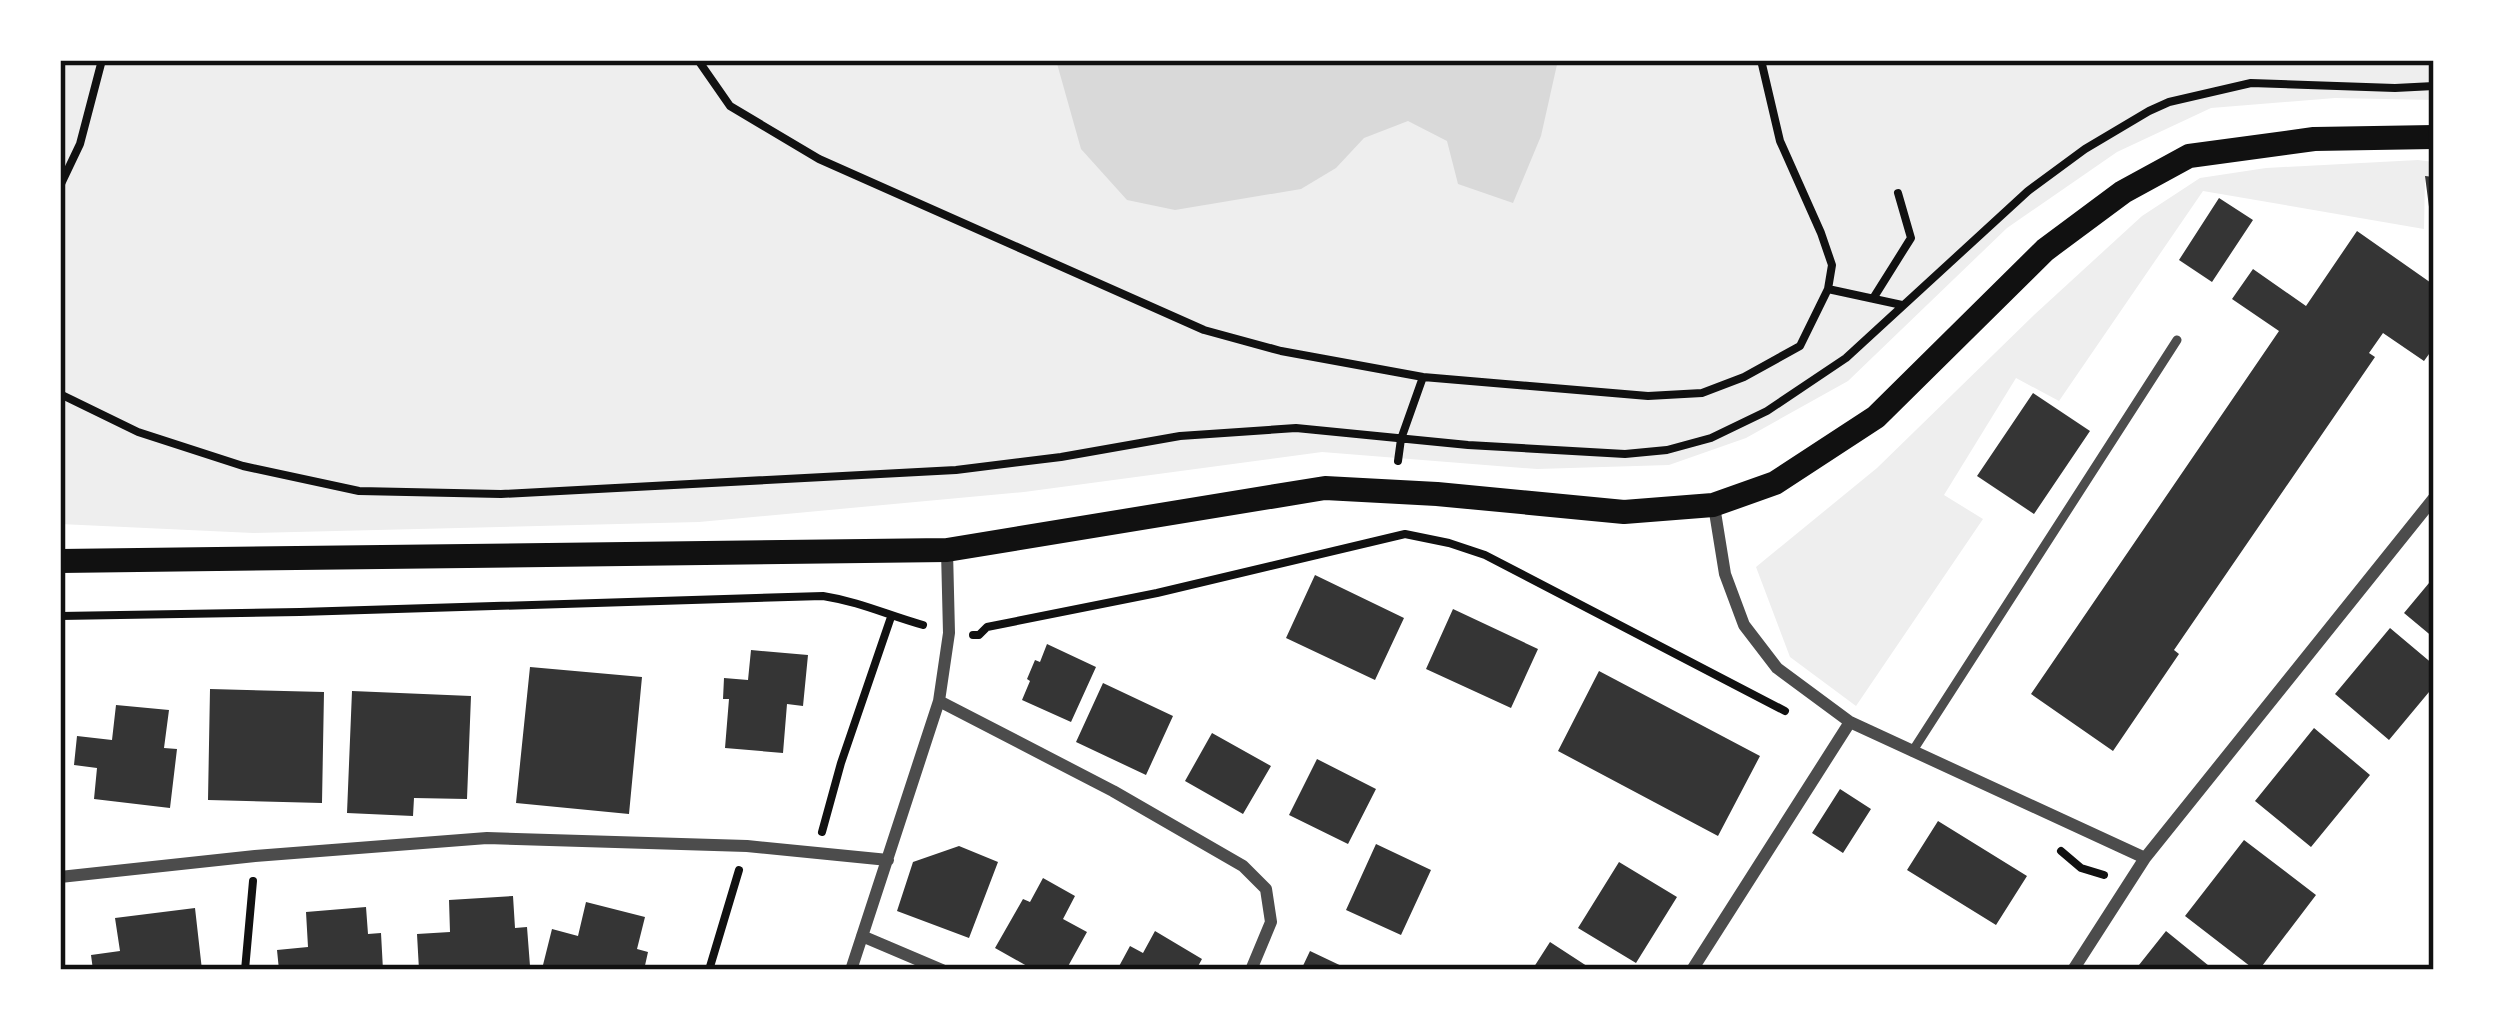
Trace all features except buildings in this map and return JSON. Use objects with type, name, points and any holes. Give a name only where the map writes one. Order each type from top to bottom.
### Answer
[{"type":"main road","points":[[60,561],[947,550],[1324,488],[1624,512],[1713,505],[1775,483],[1876,418],[2045,250],[2123,192],[2189,156],[2314,139],[2434,137]]},
{"type":"street","points":[[2073,970],[2145,858],[2434,498]]},
{"type":"street","points":[[1713,505],[1725,574],[1744,625],[1777,668],[1850,722],[2145,858]]},
{"type":"street","points":[[851,970],[939,701],[950,632],[947,550]]},
{"type":"street","points":[[939,701],[1113,791],[1244,866],[1266,890],[1271,922],[1251,970]]},
{"type":"street","points":[[1692,970],[1850,722]]},
{"type":"street","points":[[60,877],[488,838],[747,846],[888,860]]},
{"type":"street","points":[[862,936],[942,970]]},
{"type":"lane","points":[[1912,752],[2177,340]]},
{"type":"path","points":[[60,186],[80,144],[102,60]]},
{"type":"path","points":[[698,60],[730,106],[819,159],[1204,330],[1281,351],[1423,377],[1648,396],[1702,393],[1744,377],[1800,346],[1828,289],[1832,265],[1780,141],[1761,60]]},
{"type":"path","points":[[60,394],[138,432],[243,466],[359,491],[501,494],[956,470],[1180,436],[1296,428],[1624,454],[1667,449],[1711,438],[1768,411],[1846,358],[2028,190],[2086,149],[2169,102],[2251,83],[2434,86]]},
{"type":"path","points":[[1874,297],[1911,238],[1898,193]]},
{"type":"path","points":[[1828,289],[1904,305]]},
{"type":"path","points":[[60,616],[823,596],[860,602],[950,632],[980,635],[987,627],[1157,593],[1406,534],[1485,555],[1838,739]]},
{"type":"path","points":[[816,852],[891,616]]},
{"type":"path","points":[[709,970],[747,846]]},
{"type":"path","points":[[2057,848],[2081,868],[2129,882]]},
{"type":"path","points":[[245,970],[255,856]]},
{"type":"shaded area","points":[[60,60],[2434,60],[2434,100],[2335,98],[2211,108],[2117,152],[2007,228],[1848,381],[1746,438],[1669,465],[1537,469],[1322,452],[1024,492],[699,522],[253,533],[60,524]]},
{"type":"shaded area","points":[[1056,60],[1558,60],[1541,136],[1513,203],[1458,184],[1447,141],[1408,121],[1364,138],[1336,168],[1301,189],[1175,210],[1127,200],[1081,149]]},
{"type":"shaded area","points":[[2434,162],[2434,177],[2425,177],[2424,229],[2203,191],[2059,401],[2016,378],[1944,495],[1983,519],[1856,706],[1790,657],[1756,567],[1877,468],[2142,216],[2200,178],[2266,168]]}]
